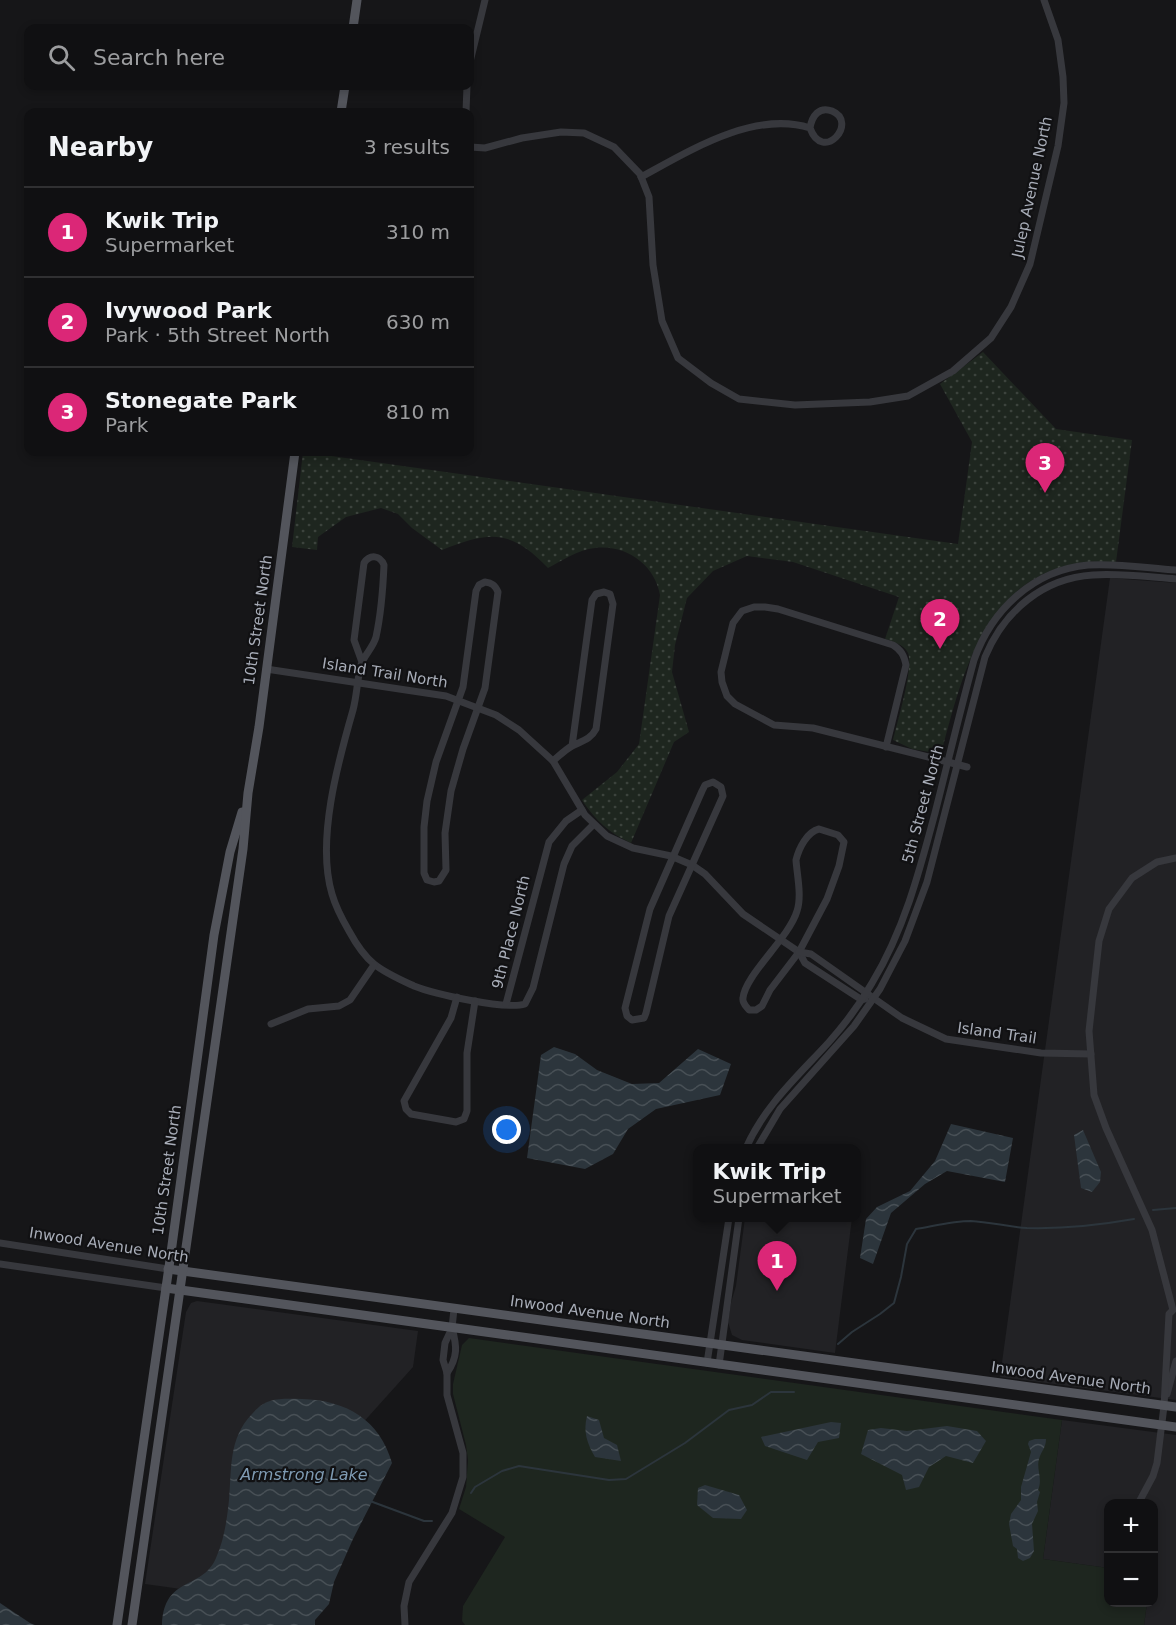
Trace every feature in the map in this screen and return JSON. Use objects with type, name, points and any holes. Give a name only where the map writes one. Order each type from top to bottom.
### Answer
[{"type":"main road","points":[[354,24],[357,0]]},
{"type":"main road","points":[[342,108],[344,90]]},
{"type":"main road","name":"10th Street North","points":[[132,1625],[243,849],[248,793],[294,456]]},
{"type":"main road","name":"10th Street North","points":[[117,1625],[217,920],[230,852],[248,793]]},
{"type":"main road","name":"Inwood Avenue North","points":[[168,1269],[1176,1407]]},
{"type":"main road","points":[[166,1288],[1176,1427]]},
{"type":"street","points":[[474,45],[485,0]]},
{"type":"street","name":"Julep Avenue North","points":[[641,177],[649,197],[653,265],[662,321],[678,358],[711,383],[740,399],[795,405],[870,402],[908,396],[952,371],[991,338],[1011,307],[1030,264],[1058,146],[1064,104],[1058,40],[1044,0]]},
{"type":"street","points":[[466,108],[467,90]]},
{"type":"street","points":[[474,147],[485,148],[522,138],[561,132],[584,132],[614,147],[641,177],[734,131],[767,124],[802,125],[810,128],[818,140],[826,142],[839,135],[842,128],[841,120],[830,110],[820,111],[812,118],[810,128]]},
{"type":"street","points":[[362,662],[355,647],[354,630],[364,563],[374,556],[379,558],[384,565],[375,639],[362,662],[337,766],[327,838],[327,867],[331,892],[338,912],[354,939],[375,964],[402,980],[424,990],[506,1004]]},
{"type":"street","name":"5th Street North","points":[[749,1144],[771,1105],[831,1039],[862,999],[890,950],[910,903],[977,651],[995,618],[1012,599],[1042,579],[1081,566],[1109,565],[1176,570]]},
{"type":"street","name":"5th Street North","points":[[759,1144],[780,1109],[837,1047],[873,999],[898,956],[917,912],[990,646],[1001,626],[1022,603],[1047,587],[1082,576],[1100,574],[1176,579]]},
{"type":"street","points":[[485,582],[492,583],[498,592],[485,688],[463,748],[451,791],[445,833],[446,870],[440,881],[434,882],[427,880],[424,873],[426,810],[436,762],[459,700],[463,687],[476,591],[479,585],[485,582]]},
{"type":"street","points":[[553,761],[594,733],[597,724],[613,604],[610,594],[604,592],[596,594],[592,600],[572,746]]},
{"type":"street","points":[[886,747],[906,664],[899,649],[893,645],[778,609],[754,607],[742,611],[737,616],[733,623],[721,672],[727,696],[735,704],[774,725],[813,728],[886,747],[948,762],[957,765],[967,767]]},
{"type":"street","name":"Island Trail North","points":[[266,669],[429,693],[459,700],[496,715],[519,730],[553,761],[582,810],[593,825],[607,836],[633,848],[671,856],[692,865],[705,874],[743,914],[799,952],[811,954],[867,992],[873,999]]},
{"type":"street","points":[[709,783],[718,784],[723,795],[668,922],[646,1013],[644,1018],[632,1020],[627,1016],[625,1008],[645,926],[671,856],[702,791],[709,783]]},
{"type":"street","name":"9th Place North","points":[[582,810],[566,821],[549,842],[506,1004],[521,1005],[530,998],[564,864],[573,846],[593,825]]},
{"type":"street","points":[[814,830],[838,835],[845,847],[827,898],[799,952],[770,990],[762,1006],[756,1010],[749,1010],[744,1005],[743,998],[746,987],[781,940],[798,910],[796,860],[798,853],[809,834],[814,830]]},
{"type":"street","points":[[1140,1499],[1153,1476],[1164,1406],[1168,1314],[1175,1310],[1148,1221],[1106,1128],[1094,1095],[1089,1031],[1099,941],[1109,909],[1132,878],[1157,862],[1176,858]]},
{"type":"street","name":"Island Trail North","points":[[799,952],[805,963],[862,999]]},
{"type":"street","points":[[271,1024],[308,1009],[339,1006],[350,1000],[375,964]]},
{"type":"street","points":[[458,997],[448,1024],[404,1101],[406,1109],[411,1114],[456,1122],[464,1119],[467,1111],[467,1053],[475,1000]]},
{"type":"street","points":[[862,999],[873,999]]},
{"type":"street","name":"Island Trail","points":[[873,999],[909,1022],[946,1039],[1041,1053],[1091,1054]]},
{"type":"street","points":[[707,1363],[728,1222]]},
{"type":"street","points":[[718,1365],[738,1222]]},
{"type":"street","name":"Inwood Avenue North","points":[[0,1243],[168,1269]]},
{"type":"street","points":[[0,1264],[166,1288]]},
{"type":"street","points":[[405,1625],[404,1606],[409,1582],[452,1513],[463,1477],[462,1453],[447,1395],[447,1373],[443,1360],[445,1343],[452,1328],[454,1309]]},
{"type":"street","points":[[447,1373],[454,1362],[457,1345],[452,1328]]},
{"type":"street","points":[[1164,1406],[1176,1360]]},
{"type":"shaded area","points":[[983,352],[1056,429],[1132,440],[1116,562],[1079,563],[1047,573],[1020,588],[999,610],[982,635],[969,663],[941,754],[912,749],[893,740],[909,670],[908,653],[904,647],[885,639],[899,597],[793,562],[747,556],[713,571],[687,598],[675,645],[672,672],[689,732],[674,742],[631,843],[603,825],[582,800],[617,772],[639,744],[660,595],[652,574],[637,559],[618,549],[595,548],[577,553],[548,568],[523,546],[499,537],[474,539],[442,550],[412,528],[398,514],[381,508],[346,517],[318,537],[317,550],[292,547],[303,456],[331,456],[958,544],[972,442],[940,384]]},
{"type":"shaded area","points":[[1110,578],[1176,583],[1176,1400],[1000,1377]]},
{"type":"shaded area","points":[[744,1222],[851,1222],[835,1353],[742,1340],[732,1335],[728,1322],[736,1286]]},
{"type":"shaded area","points":[[197,1301],[418,1331],[413,1367],[210,1593],[145,1584],[186,1312],[191,1303]]},
{"type":"shaded area","points":[[469,1338],[1062,1420],[1043,1559],[1104,1567],[1104,1607],[1146,1607],[1144,1625],[465,1625],[462,1621],[463,1606],[505,1537],[459,1509],[466,1487],[468,1460],[453,1394],[453,1384],[462,1345]]},
{"type":"shaded area","points":[[1062,1420],[1176,1435],[1176,1625],[1144,1625],[1146,1607],[1158,1607],[1158,1499],[1104,1499],[1104,1567],[1043,1559]]},
{"type":"water","points":[[554,1047],[575,1054],[597,1070],[632,1084],[659,1083],[698,1049],[731,1064],[720,1095],[656,1109],[628,1129],[613,1154],[585,1169],[527,1158],[541,1055]]},
{"type":"water","points":[[951,1124],[1013,1138],[1005,1182],[947,1171],[925,1184],[891,1213],[873,1264],[860,1258],[866,1219],[877,1207],[910,1191],[935,1161]]},
{"type":"water","points":[[1083,1130],[1101,1172],[1100,1182],[1092,1192],[1081,1188],[1074,1135]]},
{"type":"water","name":"Armstrong Lake","points":[[302,1399],[333,1403],[359,1415],[379,1435],[392,1463],[353,1539],[334,1582],[329,1604],[315,1620],[315,1625],[162,1625],[164,1609],[169,1598],[184,1585],[202,1575],[216,1558],[226,1522],[235,1444],[244,1424],[256,1410],[267,1402]]},
{"type":"water","points":[[587,1416],[599,1420],[604,1438],[617,1445],[621,1461],[595,1457],[585,1427]]},
{"type":"water","points":[[831,1422],[841,1423],[839,1438],[818,1442],[807,1460],[765,1446],[761,1437]]},
{"type":"water","points":[[947,1426],[977,1431],[986,1441],[973,1463],[946,1456],[929,1467],[919,1487],[906,1490],[902,1475],[861,1454],[868,1430],[881,1428],[907,1431]]},
{"type":"water","points":[[1046,1439],[1046,1442],[1038,1463],[1040,1482],[1038,1490],[1040,1492],[1037,1502],[1038,1511],[1032,1524],[1034,1551],[1030,1558],[1023,1561],[1018,1558],[1017,1549],[1013,1546],[1009,1524],[1011,1514],[1021,1500],[1021,1487],[1031,1452],[1028,1444],[1029,1441]]},
{"type":"water","points":[[705,1485],[739,1495],[747,1510],[741,1519],[713,1518],[697,1505],[698,1488]]},
{"type":"water","points":[[0,1603],[30,1623],[35,1625],[0,1625]]},
{"type":"waterway","points":[[1153,1210],[1176,1208]]},
{"type":"waterway","points":[[838,1344],[894,1303],[907,1244],[916,1229],[964,1221],[1041,1228],[1081,1226],[1134,1219]]},
{"type":"waterway","points":[[471,1493],[475,1487],[502,1471],[519,1466],[609,1480],[626,1479],[685,1443],[729,1410],[752,1405],[771,1392],[794,1392]]},
{"type":"waterway","points":[[370,1501],[424,1521],[432,1521]]},
{"type":"place","name":"Stonegate Park","points":[[1045,493]]},
{"type":"place","name":"Ivywood Park","points":[[940,649]]},
{"type":"place","name":"Kwik Trip","points":[[777,1291]]}]
